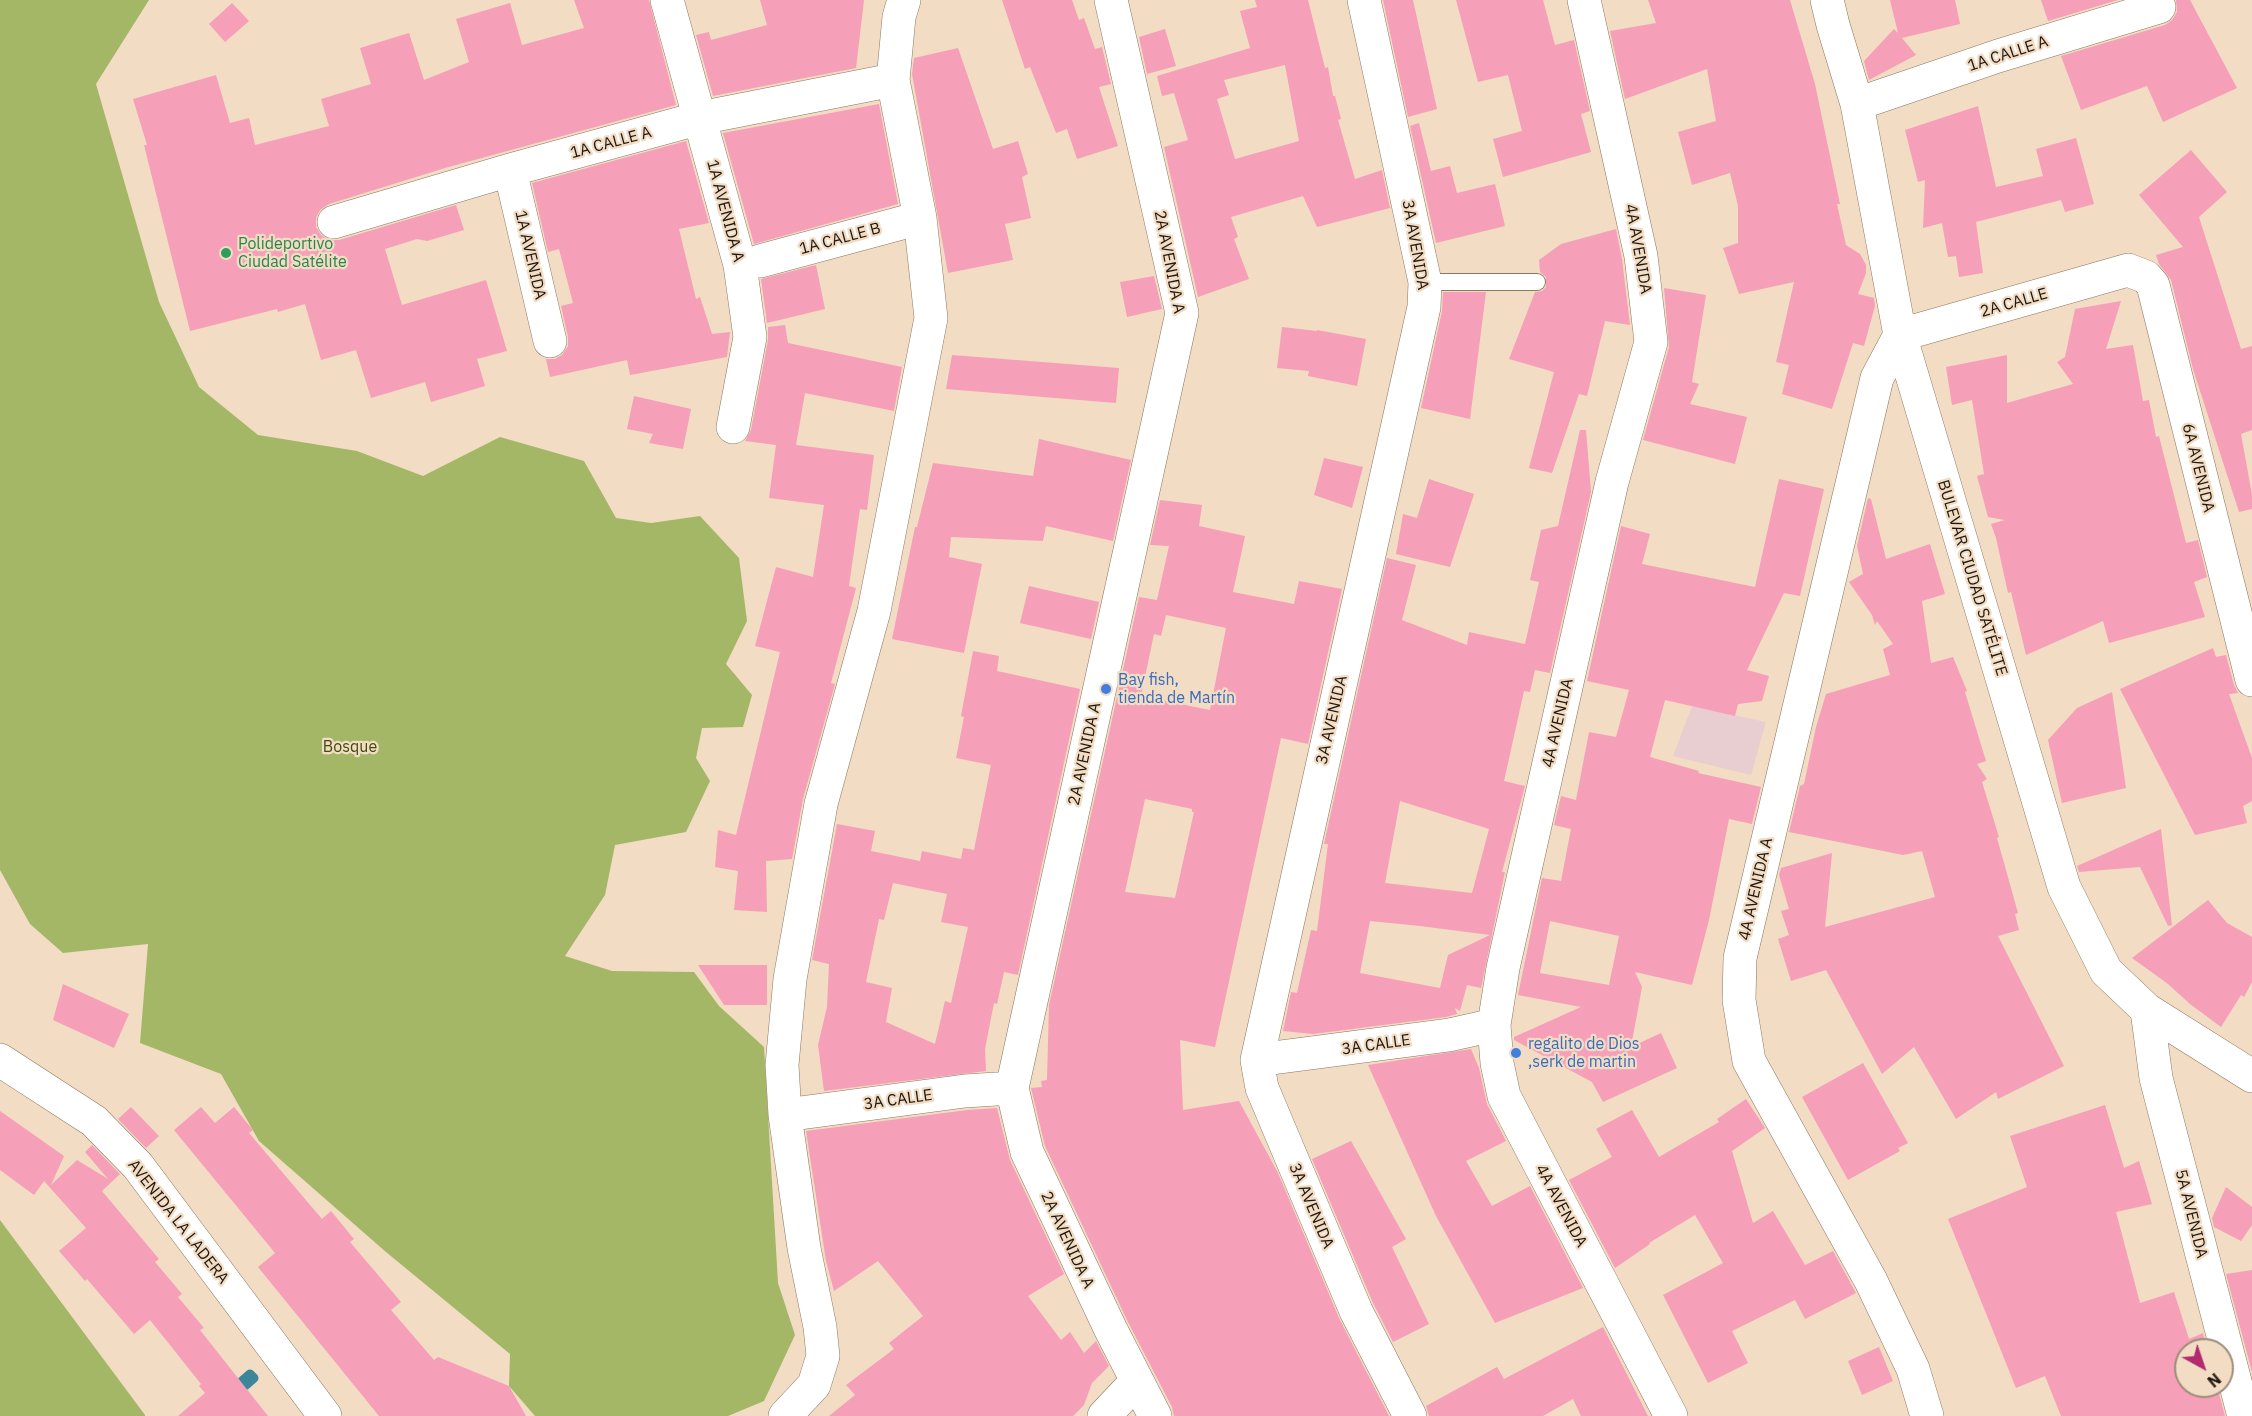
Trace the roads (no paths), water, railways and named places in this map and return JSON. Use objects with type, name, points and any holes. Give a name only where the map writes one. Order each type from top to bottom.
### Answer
[{"type":"street","name":"1A AVENIDA A","points":[[667,0],[740,265],[750,337],[734,427]]},
{"type":"street","points":[[785,1416],[814,1385],[823,1356],[784,1115],[782,1065],[789,979],[824,793],[874,611],[931,318],[920,218],[893,80],[899,17],[903,0]]},
{"type":"street","name":"2A AVENIDA A","points":[[1111,0],[1182,314],[1012,1088],[1027,1152],[1136,1382],[1155,1416]]},
{"type":"street","name":"3A AVENIDA","points":[[1364,0],[1425,282],[1424,307],[1257,1060],[1262,1088],[1356,1311],[1410,1416]]},
{"type":"street","name":"4A AVENIDA","points":[[1584,0],[1641,255],[1651,342],[1610,494],[1503,968],[1494,1025],[1497,1062],[1504,1096],[1671,1416]]},
{"type":"street","name":"BULEVAR CIUDAD SATÉLITE","points":[[1827,0],[1857,104],[1900,335],[2064,887],[2106,971],[2147,1010],[2252,1076]]},
{"type":"street","name":"1A CALLE A","points":[[1857,104],[1998,56],[2159,7]]},
{"type":"street","name":"1A CALLE A","points":[[334,222],[510,170],[700,118],[893,80]]},
{"type":"street","name":"1A AVENIDA","points":[[510,170],[550,341]]},
{"type":"street","name":"1A CALLE B","points":[[760,261],[920,218]]},
{"type":"street","name":"2A CALLE","points":[[1900,335],[2128,270]]},
{"type":"street","name":"6A AVENIDA","points":[[2128,270],[2146,277],[2153,285],[2252,680]]},
{"type":"street","name":"4A AVENIDA A","points":[[1900,335],[1877,378],[1874,389],[1740,958],[1739,1000],[1749,1061],[1871,1281],[1912,1369],[1927,1416]]},
{"type":"street","name":"5A AVENIDA","points":[[2147,1010],[2156,1078],[2244,1416]]},
{"type":"street","name":"3A CALLE","points":[[1257,1060],[1449,1035],[1494,1025]]},
{"type":"street","name":"AVENIDA LA LADERA","points":[[0,1060],[93,1120],[138,1166],[325,1416]]},
{"type":"street","name":"3A CALLE","points":[[784,1115],[965,1091],[1012,1088]]},
{"type":"street","points":[[1104,1416],[1136,1382]]},
{"type":"lane","points":[[1425,282],[1537,282]]},
{"type":"waterway","points":[[250,1374],[254,1378],[246,1385],[242,1381],[250,1374]]},
{"type":"place","name":"Polideportivo Ciudad Satélite","points":[[226,253]]},
{"type":"place","name":"Bay fish, tienda de Martín","points":[[1106,689]]},
{"type":"place","name":"regalito de Dios ,serk de martin","points":[[1516,1053]]},
{"type":"park label","name":"Bosque","points":[[350,747]]}]
